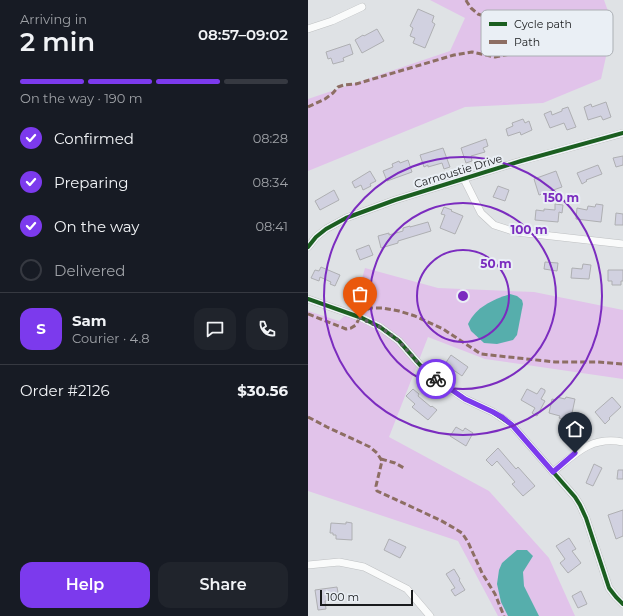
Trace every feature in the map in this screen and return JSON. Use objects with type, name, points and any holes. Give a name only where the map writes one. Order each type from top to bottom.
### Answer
[{"type":"street","points":[[308,29],[332,21],[362,7]]},
{"type":"street","name":"Carnoustie Drive","points":[[308,247],[316,237],[326,229],[346,218],[395,200],[521,161],[623,133]]},
{"type":"street","points":[[464,179],[481,213],[494,225],[516,232],[623,244]]},
{"type":"street","points":[[308,299],[380,327],[399,341],[420,365],[439,381],[465,399],[493,412],[512,425],[575,497],[580,505],[586,518],[609,588],[623,604]]},
{"type":"street","points":[[553,472],[575,453],[591,444],[616,440],[623,442]]},
{"type":"street","points":[[308,565],[339,562],[364,567],[407,589],[430,616]]},
{"type":"shaded area","points":[[430,0],[604,0],[608,10],[481,10],[481,56],[606,56],[601,79],[543,103],[465,107],[308,171],[308,99],[450,51],[465,18]]},
{"type":"shaded area","points":[[365,268],[438,288],[534,292],[623,310],[623,379],[485,359],[428,337],[389,437],[489,491],[549,558],[575,616],[498,616],[458,541],[308,491],[308,311],[339,321],[354,307]]},
{"type":"water","points":[[510,294],[517,296],[522,300],[523,304],[517,335],[513,340],[497,344],[484,343],[471,331],[468,324],[471,318],[485,305]]},
{"type":"water","points":[[517,550],[527,550],[533,556],[523,572],[524,586],[539,616],[508,616],[501,602],[497,584],[499,570],[502,563]]},
{"type":"building","points":[[418,9],[434,16],[432,22],[435,24],[425,48],[413,43],[415,38],[410,36],[413,28],[410,26]]},
{"type":"building","points":[[377,29],[384,41],[362,53],[355,40]]},
{"type":"building","points":[[350,44],[353,54],[343,58],[344,61],[333,64],[331,58],[328,59],[326,52]]},
{"type":"building","points":[[606,102],[611,117],[603,120],[601,116],[588,120],[584,107],[591,104],[592,107]]},
{"type":"building","points":[[568,107],[576,127],[567,130],[564,123],[550,128],[544,114],[551,111],[552,115]]},
{"type":"building","points":[[523,119],[525,123],[529,121],[532,130],[521,135],[520,132],[508,136],[506,129],[513,126],[512,123]]},
{"type":"building","points":[[486,139],[488,146],[483,148],[485,152],[471,156],[472,161],[466,163],[461,148]]},
{"type":"building","points":[[443,148],[450,167],[444,169],[442,163],[424,167],[420,155]]},
{"type":"building","points":[[623,156],[623,165],[616,167],[613,158]]},
{"type":"building","points":[[408,160],[412,172],[387,181],[383,171],[393,167],[392,164],[399,161],[400,163]]},
{"type":"building","points":[[598,165],[602,174],[586,180],[587,181],[582,184],[577,173]]},
{"type":"building","points":[[370,171],[376,181],[370,184],[371,186],[363,190],[361,185],[355,188],[352,182]]},
{"type":"building","points":[[556,171],[562,187],[539,195],[534,179]]},
{"type":"building","points":[[498,186],[509,190],[505,201],[493,197]]},
{"type":"building","points":[[334,190],[339,200],[320,210],[315,201]]},
{"type":"building","points":[[555,204],[563,205],[562,213],[559,212],[558,222],[535,220],[536,210],[555,210]]},
{"type":"building","points":[[596,204],[603,205],[601,222],[576,219],[577,208],[587,210],[588,206],[595,207]]},
{"type":"building","points":[[444,207],[463,216],[455,234],[440,228],[445,215],[441,214]]},
{"type":"building","points":[[616,213],[623,214],[623,225],[615,225]]},
{"type":"building","points":[[428,222],[431,231],[381,248],[378,236],[389,233],[389,235],[403,231],[403,228]]},
{"type":"building","points":[[369,245],[373,255],[360,260],[356,250]]},
{"type":"building","points":[[545,262],[558,263],[557,271],[544,269]]},
{"type":"building","points":[[583,264],[591,265],[589,279],[571,278],[572,268],[582,269]]},
{"type":"building","points":[[321,267],[340,275],[335,286],[330,284],[331,282],[320,277],[319,281],[311,278],[315,270],[319,271]]},
{"type":"building","points":[[608,270],[623,270],[623,281],[621,281],[621,285],[612,285],[612,281],[608,281]]},
{"type":"building","points":[[451,355],[468,367],[462,376],[445,364]]},
{"type":"building","points":[[541,388],[545,390],[545,392],[541,399],[545,401],[537,416],[532,413],[535,408],[521,400],[527,389],[537,394]]},
{"type":"building","points":[[413,389],[419,394],[418,396],[437,410],[428,420],[412,407],[415,404],[406,396]]},
{"type":"building","points":[[557,397],[575,399],[571,418],[565,416],[564,419],[559,418],[560,416],[549,413],[552,399],[556,400]]},
{"type":"building","points":[[612,397],[621,407],[605,424],[595,412]]},
{"type":"building","points":[[456,427],[463,431],[465,428],[473,433],[466,446],[450,436]]},
{"type":"building","points":[[498,448],[516,469],[518,467],[535,486],[523,496],[512,484],[515,482],[497,461],[492,466],[486,460]]},
{"type":"building","points":[[594,464],[602,468],[593,486],[586,483]]},
{"type":"building","points":[[618,470],[623,470],[623,479],[617,479]]},
{"type":"building","points":[[623,510],[623,536],[616,539],[608,515]]},
{"type":"building","points":[[346,522],[352,523],[352,540],[336,539],[336,535],[330,533],[331,523],[346,524]]},
{"type":"building","points":[[569,538],[576,549],[572,551],[581,563],[568,573],[560,563],[565,559],[556,546]]},
{"type":"building","points":[[389,539],[406,547],[400,558],[384,550]]},
{"type":"building","points":[[454,569],[465,590],[455,596],[451,590],[455,588],[446,574]]},
{"type":"building","points":[[337,587],[339,599],[325,601],[326,609],[318,610],[315,590]]},
{"type":"building","points":[[581,591],[587,604],[578,608],[572,596]]},
{"type":"marked path","points":[[466,0],[471,8],[481,15]]},
{"type":"marked path","points":[[308,107],[325,99],[338,87],[344,85],[356,84],[454,55],[472,52],[481,54]]},
{"type":"marked path","points":[[490,56],[500,56]]},
{"type":"marked path","points":[[308,314],[346,329],[356,325],[362,312],[365,310],[371,308],[382,308],[415,316],[443,329],[481,354],[555,362],[598,362],[623,364]]},
{"type":"marked path","points":[[308,417],[370,447],[377,453],[382,461],[376,486],[377,491],[440,520],[462,533],[468,542],[482,573],[495,594],[504,616]]},
{"type":"marked path","points":[[381,459],[395,463],[404,468]]},
{"type":"cycle path","points":[[308,247],[316,237],[326,229],[346,218],[395,200],[521,161],[623,133]]},
{"type":"cycle path","points":[[308,299],[362,318],[380,327],[399,341],[420,365],[439,381],[465,399],[493,412],[512,425],[575,497],[580,505],[586,518],[609,588],[623,604]]},
{"type":"way so far","points":[[360,318],[380,327],[399,341],[420,365],[436,379]]},
{"type":"route","points":[[436,379],[465,399],[502,417],[512,425],[553,472],[575,453]]}]
